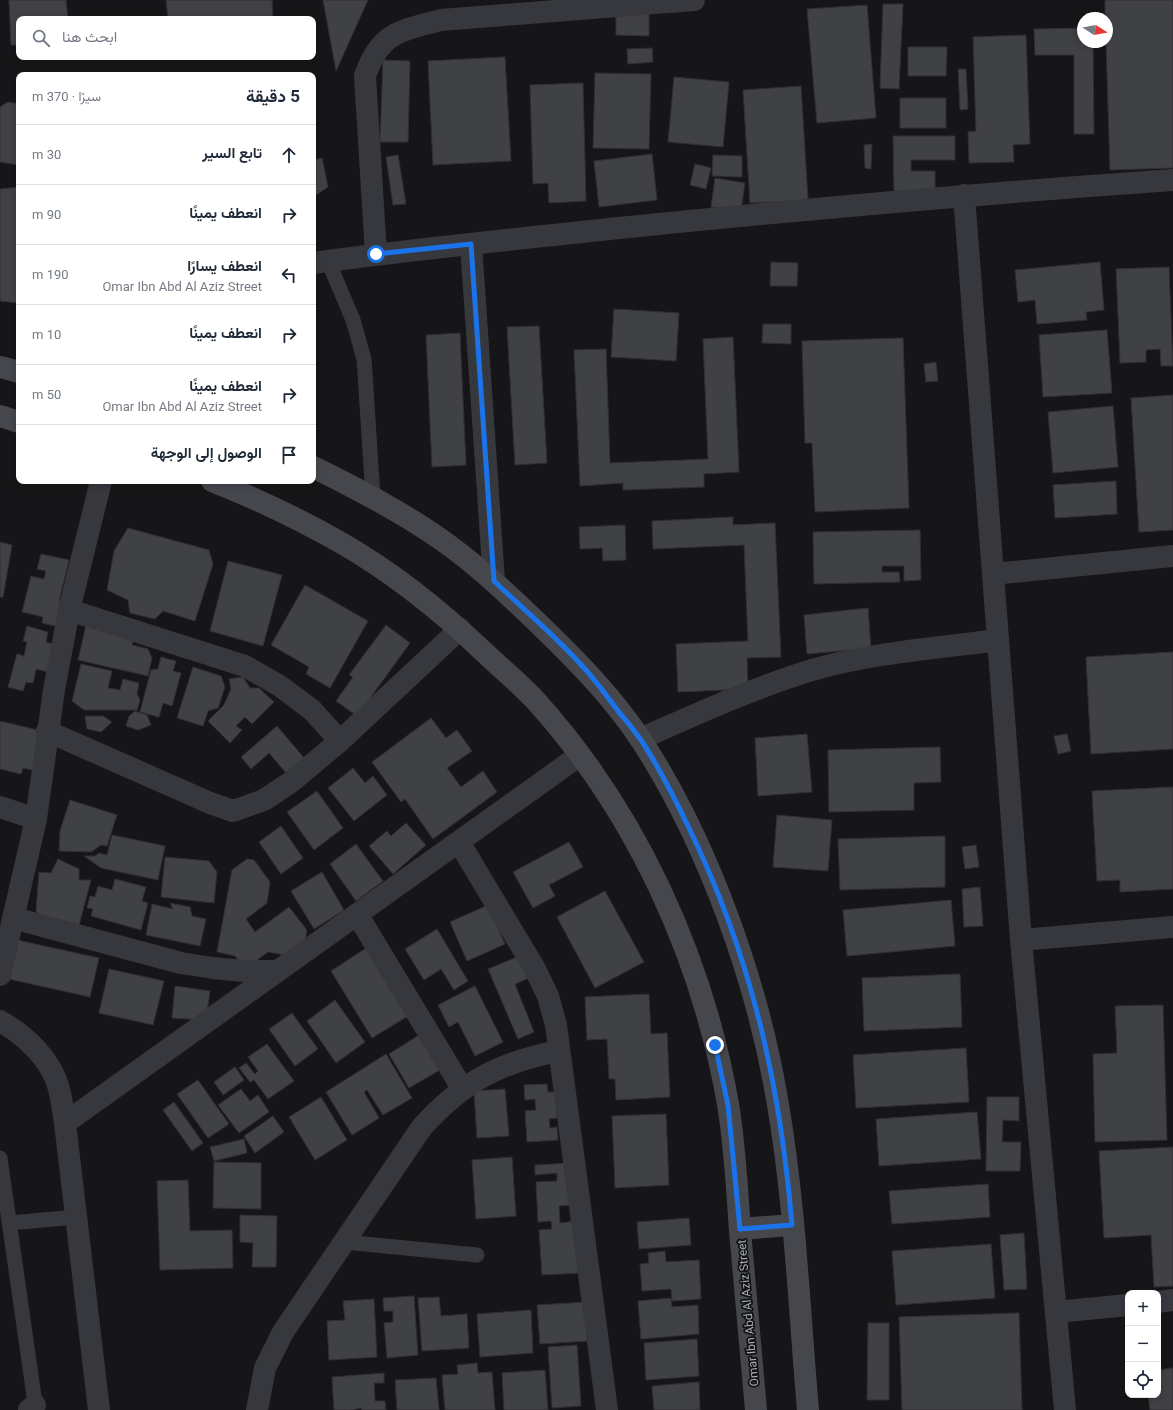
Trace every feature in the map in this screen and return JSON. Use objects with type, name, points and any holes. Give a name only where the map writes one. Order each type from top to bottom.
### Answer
[{"type":"street","points":[[376,254],[365,76],[371,58],[382,43],[400,30],[440,20],[694,0]]},
{"type":"street","points":[[320,262],[376,254],[471,244],[964,195],[1173,180]]},
{"type":"street","points":[[964,195],[1022,940],[1065,1410]]},
{"type":"street","points":[[471,244],[494,581]]},
{"type":"street","points":[[0,367],[16,371]]},
{"type":"street","points":[[0,416],[16,421]]},
{"type":"street","points":[[316,468],[373,496],[449,545],[494,581],[584,667],[640,739],[672,794],[701,852],[726,911],[764,1034],[777,1097],[787,1161],[808,1410]]},
{"type":"street","points":[[0,975],[36,818],[48,731],[69,610],[100,484]]},
{"type":"street","name":"Omar Ibn Abd Al Aziz Street","points":[[219,484],[266,503],[340,542],[410,588],[460,629],[535,700],[580,755],[621,816],[651,871],[677,927],[698,985],[715,1045],[728,1105],[756,1410]]},
{"type":"street","points":[[993,574],[1173,556]]},
{"type":"street","points":[[69,610],[245,666],[280,686],[312,710],[340,740]]},
{"type":"street","points":[[48,731],[210,803],[233,811],[264,800],[291,782],[340,740],[460,629]]},
{"type":"street","points":[[640,739],[742,694],[813,670],[876,657],[998,640]]},
{"type":"street","points":[[65,1123],[580,755]]},
{"type":"street","points":[[0,807],[36,818]]},
{"type":"street","points":[[459,842],[535,969],[548,996],[556,1025],[558,1051],[607,1410]]},
{"type":"street","points":[[357,914],[462,1088]]},
{"type":"street","points":[[13,918],[181,963],[232,970],[278,971]]},
{"type":"street","points":[[1022,940],[1173,927]]},
{"type":"street","points":[[0,1021],[20,1033],[43,1057],[59,1088],[65,1123],[99,1410]]},
{"type":"street","points":[[256,1410],[265,1368],[283,1332],[422,1127],[441,1106],[462,1088],[493,1070],[526,1058],[558,1051]]},
{"type":"street","points":[[740,1229],[792,1225]]},
{"type":"street","points":[[1161,1302],[1173,1300]]},
{"type":"street","points":[[1056,1312],[1125,1305]]},
{"type":"lane","points":[[320,262],[353,320],[364,359],[373,496]]},
{"type":"lane","points":[[0,1158],[6,1214],[33,1408]]},
{"type":"lane","points":[[6,1214],[76,1217]]},
{"type":"lane","points":[[344,1242],[477,1255]]},
{"type":"building","points":[[9,0],[66,0],[68,16],[16,16],[16,45],[11,45]]},
{"type":"building","points":[[166,0],[272,0],[273,16],[168,16]]},
{"type":"building","points":[[323,0],[368,0],[336,71]]},
{"type":"building","points":[[1105,0],[1173,0],[1173,168],[1110,170],[1106,48],[1113,48],[1113,12],[1105,12]]},
{"type":"building","points":[[883,4],[903,4],[899,89],[880,88]]},
{"type":"building","points":[[867,5],[876,118],[817,123],[807,9]]},
{"type":"building","points":[[616,14],[649,14],[649,36],[616,35]]},
{"type":"building","points":[[1077,28],[1077,48],[1093,48],[1094,134],[1074,134],[1074,55],[1035,55],[1034,29]]},
{"type":"building","points":[[1026,35],[1030,144],[1013,145],[1014,162],[969,163],[968,132],[976,131],[973,37]]},
{"type":"building","points":[[908,47],[947,47],[946,76],[908,76]]},
{"type":"building","points":[[652,48],[653,62],[628,64],[627,49]]},
{"type":"building","points":[[505,57],[511,161],[433,165],[428,61]]},
{"type":"building","points":[[383,60],[410,61],[408,142],[380,142]]},
{"type":"building","points":[[958,69],[966,69],[968,109],[960,110]]},
{"type":"building","points":[[595,73],[651,74],[649,149],[593,148]]},
{"type":"building","points":[[674,77],[729,82],[723,147],[668,142]]},
{"type":"building","points":[[583,83],[586,201],[549,203],[548,183],[533,184],[530,85]]},
{"type":"building","points":[[801,86],[808,200],[750,203],[743,90]]},
{"type":"building","points":[[900,98],[946,98],[946,128],[900,128]]},
{"type":"building","points":[[8,102],[16,103],[16,165],[0,162],[0,107]]},
{"type":"building","points":[[893,136],[955,136],[955,160],[911,160],[911,171],[935,171],[935,191],[894,191]]},
{"type":"building","points":[[872,144],[871,169],[865,168],[864,145]]},
{"type":"building","points":[[652,154],[657,200],[599,207],[594,161]]},
{"type":"building","points":[[398,155],[406,204],[393,205],[386,157]]},
{"type":"building","points":[[713,155],[742,156],[742,177],[712,176]]},
{"type":"building","points":[[322,158],[328,187],[316,195],[316,159]]},
{"type":"building","points":[[695,164],[711,168],[706,189],[690,185]]},
{"type":"building","points":[[715,178],[745,183],[741,211],[711,207]]},
{"type":"building","points":[[16,187],[16,303],[0,301],[0,189]]},
{"type":"building","points":[[771,262],[798,263],[797,286],[770,286]]},
{"type":"building","points":[[1100,262],[1104,310],[1086,312],[1087,320],[1037,324],[1035,300],[1018,302],[1015,270]]},
{"type":"building","points":[[1169,267],[1173,366],[1161,366],[1160,349],[1146,350],[1146,362],[1120,363],[1116,269]]},
{"type":"building","points":[[614,309],[679,313],[676,361],[611,357]]},
{"type":"building","points":[[763,324],[791,324],[791,344],[762,343]]},
{"type":"building","points":[[539,326],[547,463],[515,465],[507,327]]},
{"type":"building","points":[[1107,330],[1112,393],[1043,397],[1039,335]]},
{"type":"building","points":[[460,333],[466,465],[432,467],[426,335]]},
{"type":"building","points":[[733,337],[739,472],[704,474],[704,487],[623,490],[623,483],[580,486],[574,350],[606,349],[610,463],[708,459],[703,339]]},
{"type":"building","points":[[903,338],[909,508],[815,512],[812,443],[805,443],[802,341]]},
{"type":"building","points":[[936,362],[938,381],[926,382],[924,364]]},
{"type":"building","points":[[1173,395],[1173,530],[1139,532],[1131,398]]},
{"type":"building","points":[[1113,406],[1118,467],[1053,473],[1048,412]]},
{"type":"building","points":[[1116,481],[1117,514],[1055,518],[1053,485]]},
{"type":"building","points":[[733,517],[733,525],[775,523],[781,657],[747,658],[748,689],[678,692],[676,644],[748,641],[744,545],[653,549],[652,521]]},
{"type":"building","points":[[625,525],[626,560],[603,561],[602,548],[580,549],[579,527]]},
{"type":"building","points":[[128,528],[209,550],[213,564],[195,621],[163,611],[155,619],[130,613],[128,600],[107,590],[114,551]]},
{"type":"building","points":[[920,530],[921,580],[904,581],[904,566],[882,566],[882,572],[899,572],[900,582],[814,584],[813,532]]},
{"type":"building","points":[[0,542],[12,545],[3,597],[0,597]]},
{"type":"building","points":[[41,554],[69,560],[59,601],[65,602],[59,627],[42,623],[43,617],[22,612],[31,576],[44,579],[46,571],[37,569]]},
{"type":"building","points":[[228,561],[282,575],[263,646],[210,631]]},
{"type":"building","points":[[305,585],[368,621],[330,688],[306,674],[309,667],[271,645]]},
{"type":"building","points":[[868,608],[871,648],[807,654],[804,615]]},
{"type":"building","points":[[87,621],[134,632],[132,645],[148,649],[152,658],[148,676],[78,660]]},
{"type":"building","points":[[386,625],[410,643],[357,716],[336,701],[353,677],[349,675]]},
{"type":"building","points":[[27,626],[48,632],[46,642],[59,646],[52,673],[36,669],[33,683],[26,682],[23,691],[8,687],[17,654],[24,656],[27,642],[23,641]]},
{"type":"building","points":[[1173,652],[1173,749],[1091,754],[1086,657]]},
{"type":"building","points":[[161,657],[176,661],[173,671],[181,673],[172,706],[163,703],[159,717],[140,712],[151,670],[158,669]]},
{"type":"building","points":[[81,664],[112,671],[108,688],[120,690],[123,679],[139,683],[137,694],[140,700],[137,710],[84,710],[72,701]]},
{"type":"building","points":[[193,667],[221,676],[225,687],[218,708],[208,711],[203,726],[177,718]]},
{"type":"building","points":[[243,677],[250,688],[259,688],[274,702],[252,724],[245,717],[236,726],[242,730],[230,743],[208,721],[224,705],[231,689],[229,679]]},
{"type":"building","points":[[135,711],[147,715],[151,725],[138,730],[126,726],[129,716]]},
{"type":"building","points":[[85,716],[103,716],[112,722],[101,732],[87,729]]},
{"type":"building","points":[[431,718],[446,738],[457,730],[472,751],[447,768],[461,787],[483,771],[497,792],[433,839],[405,799],[401,802],[372,762]]},
{"type":"building","points":[[0,721],[46,732],[37,771],[23,768],[21,774],[0,769]]},
{"type":"building","points":[[277,726],[305,759],[287,774],[269,753],[251,769],[241,757]]},
{"type":"building","points":[[807,734],[812,792],[758,796],[755,738]]},
{"type":"building","points":[[1067,734],[1071,751],[1058,754],[1054,736]]},
{"type":"building","points":[[940,747],[941,782],[914,783],[914,810],[829,812],[828,750]]},
{"type":"building","points":[[353,768],[365,783],[373,776],[387,795],[354,821],[328,788]]},
{"type":"building","points":[[1173,787],[1173,889],[1120,892],[1120,880],[1097,881],[1092,791]]},
{"type":"building","points":[[317,791],[343,828],[314,850],[287,812]]},
{"type":"building","points":[[70,800],[117,815],[107,846],[101,845],[91,852],[59,851],[60,831]]},
{"type":"building","points":[[777,815],[832,820],[828,871],[773,867]]},
{"type":"building","points":[[406,823],[426,845],[393,874],[369,846],[387,831],[391,836]]},
{"type":"building","points":[[281,826],[303,858],[281,874],[259,842]]},
{"type":"building","points":[[112,835],[165,846],[158,880],[101,868],[84,856],[95,856],[99,853],[107,855]]},
{"type":"building","points":[[945,836],[945,887],[840,890],[838,839]]},
{"type":"building","points":[[569,842],[583,867],[549,885],[555,896],[533,908],[513,872]]},
{"type":"building","points":[[356,844],[383,881],[356,901],[330,864]]},
{"type":"building","points":[[976,845],[979,867],[965,869],[962,847]]},
{"type":"building","points":[[165,857],[209,861],[217,872],[214,903],[161,897]]},
{"type":"building","points":[[58,859],[79,869],[79,880],[91,880],[78,929],[52,922],[36,912],[39,872],[51,873]]},
{"type":"building","points":[[247,859],[254,860],[270,882],[267,903],[246,919],[255,932],[289,907],[307,930],[305,940],[286,955],[268,952],[245,969],[235,956],[217,952],[232,870]]},
{"type":"building","points":[[322,872],[344,910],[314,929],[291,891]]},
{"type":"building","points":[[115,879],[146,887],[142,901],[148,903],[141,930],[91,916],[93,909],[87,908],[90,896],[95,897],[98,886],[112,890]]},
{"type":"building","points":[[980,887],[983,926],[964,927],[962,889]]},
{"type":"building","points":[[605,891],[644,962],[595,988],[557,917]]},
{"type":"building","points":[[951,900],[955,946],[847,956],[843,910]]},
{"type":"building","points":[[170,903],[190,907],[192,916],[206,919],[200,946],[146,935],[152,904],[173,909]]},
{"type":"building","points":[[488,905],[505,944],[467,961],[450,922]]},
{"type":"building","points":[[437,929],[468,981],[454,990],[441,969],[424,980],[405,949]]},
{"type":"building","points":[[17,940],[99,958],[90,997],[9,979]]},
{"type":"building","points":[[371,945],[413,1013],[372,1038],[331,971]]},
{"type":"building","points":[[522,955],[531,977],[515,984],[534,1032],[518,1039],[488,969]]},
{"type":"building","points":[[109,969],[164,981],[153,1025],[99,1013]]},
{"type":"building","points":[[960,974],[962,1027],[864,1031],[862,978]]},
{"type":"building","points":[[175,986],[210,991],[206,1020],[172,1018]]},
{"type":"building","points":[[475,986],[503,1042],[475,1056],[458,1022],[449,1027],[438,1005]]},
{"type":"building","points":[[649,994],[651,1034],[667,1033],[670,1097],[616,1100],[615,1079],[609,1079],[607,1039],[587,1040],[585,997]]},
{"type":"building","points":[[335,1000],[365,1042],[336,1063],[307,1021]]},
{"type":"building","points":[[1163,1005],[1167,1140],[1095,1142],[1093,1054],[1117,1053],[1115,1006]]},
{"type":"building","points":[[292,1013],[318,1049],[295,1066],[269,1029]]},
{"type":"building","points":[[424,1032],[445,1067],[409,1088],[389,1054]]},
{"type":"building","points":[[267,1044],[294,1081],[268,1099],[254,1080],[250,1082],[239,1068],[246,1063],[255,1074],[258,1071],[248,1057]]},
{"type":"building","points":[[966,1048],[969,1102],[856,1108],[853,1055]]},
{"type":"building","points":[[386,1054],[412,1098],[383,1115],[367,1090],[364,1092],[379,1118],[352,1135],[326,1092]]},
{"type":"building","points":[[235,1067],[244,1080],[223,1095],[214,1082]]},
{"type":"building","points":[[198,1080],[229,1124],[208,1138],[177,1094]]},
{"type":"building","points":[[547,1084],[548,1092],[555,1092],[557,1118],[549,1119],[550,1128],[557,1127],[558,1140],[527,1142],[525,1111],[536,1110],[535,1099],[525,1100],[524,1085]]},
{"type":"building","points":[[241,1089],[250,1101],[258,1095],[269,1112],[239,1133],[218,1105]]},
{"type":"building","points":[[505,1089],[509,1136],[477,1138],[474,1091]]},
{"type":"building","points":[[321,1097],[347,1140],[315,1160],[289,1117]]},
{"type":"building","points":[[987,1097],[1019,1097],[1019,1121],[1003,1120],[1002,1142],[1021,1142],[1020,1171],[986,1171]]},
{"type":"building","points":[[174,1102],[203,1143],[192,1151],[163,1110]]},
{"type":"building","points":[[977,1112],[981,1159],[879,1166],[876,1119]]},
{"type":"building","points":[[666,1114],[669,1185],[615,1188],[612,1116]]},
{"type":"building","points":[[273,1116],[284,1132],[255,1153],[244,1136]]},
{"type":"building","points":[[244,1139],[247,1153],[214,1161],[210,1147]]},
{"type":"building","points":[[1173,1147],[1173,1286],[1154,1287],[1151,1235],[1104,1238],[1099,1151]]},
{"type":"building","points":[[512,1157],[516,1216],[476,1219],[472,1160]]},
{"type":"building","points":[[214,1162],[261,1163],[261,1209],[213,1208]]},
{"type":"building","points":[[572,1163],[574,1205],[559,1206],[560,1223],[575,1221],[579,1273],[542,1275],[539,1230],[552,1229],[551,1221],[538,1222],[536,1182],[557,1181],[557,1173],[535,1175],[535,1165]]},
{"type":"building","points":[[188,1180],[190,1231],[232,1230],[233,1268],[160,1270],[157,1181]]},
{"type":"building","points":[[988,1184],[990,1217],[892,1224],[889,1191]]},
{"type":"building","points":[[240,1215],[277,1216],[276,1267],[252,1267],[253,1243],[240,1242]]},
{"type":"building","points":[[689,1218],[691,1245],[639,1249],[637,1222]]},
{"type":"building","points":[[1024,1233],[1027,1289],[1004,1290],[1000,1235]]},
{"type":"building","points":[[991,1244],[995,1298],[896,1305],[892,1251]]},
{"type":"building","points":[[665,1251],[666,1262],[699,1260],[701,1299],[672,1301],[671,1289],[642,1291],[640,1264],[649,1263],[648,1253]]},
{"type":"building","points":[[414,1296],[418,1355],[387,1358],[384,1323],[393,1322],[393,1311],[384,1311],[383,1298]]},
{"type":"building","points":[[439,1297],[441,1316],[467,1314],[469,1348],[422,1351],[418,1298]]},
{"type":"building","points":[[671,1298],[672,1307],[698,1305],[699,1334],[641,1339],[638,1301]]},
{"type":"building","points":[[374,1299],[377,1357],[329,1360],[327,1321],[345,1320],[343,1301]]},
{"type":"building","points":[[586,1302],[589,1341],[540,1344],[537,1305]]},
{"type":"building","points":[[531,1310],[533,1353],[480,1357],[477,1314]]},
{"type":"building","points":[[1019,1313],[1022,1410],[902,1410],[899,1317]]},
{"type":"building","points":[[868,1323],[889,1323],[889,1400],[867,1400]]},
{"type":"building","points":[[697,1339],[699,1376],[646,1380],[644,1343]]},
{"type":"building","points":[[577,1345],[581,1406],[552,1408],[548,1347]]},
{"type":"building","points":[[477,1363],[478,1373],[492,1372],[495,1410],[445,1410],[442,1375],[458,1374],[457,1365]]},
{"type":"building","points":[[1173,1368],[1173,1410],[1150,1410],[1148,1398],[1161,1398],[1161,1370]]},
{"type":"building","points":[[545,1370],[548,1410],[504,1410],[502,1373]]},
{"type":"building","points":[[384,1373],[384,1383],[374,1383],[375,1401],[385,1401],[386,1410],[362,1410],[361,1408],[351,1410],[334,1410],[332,1377]]},
{"type":"building","points":[[436,1378],[439,1410],[397,1410],[395,1380]]},
{"type":"building","points":[[699,1382],[700,1410],[654,1410],[652,1386]]},
{"type":"route","points":[[376,254],[471,244],[494,581],[584,667],[640,739],[672,794],[701,852],[726,911],[764,1034],[777,1097],[787,1161],[792,1225],[740,1229],[728,1105],[715,1045]]}]
